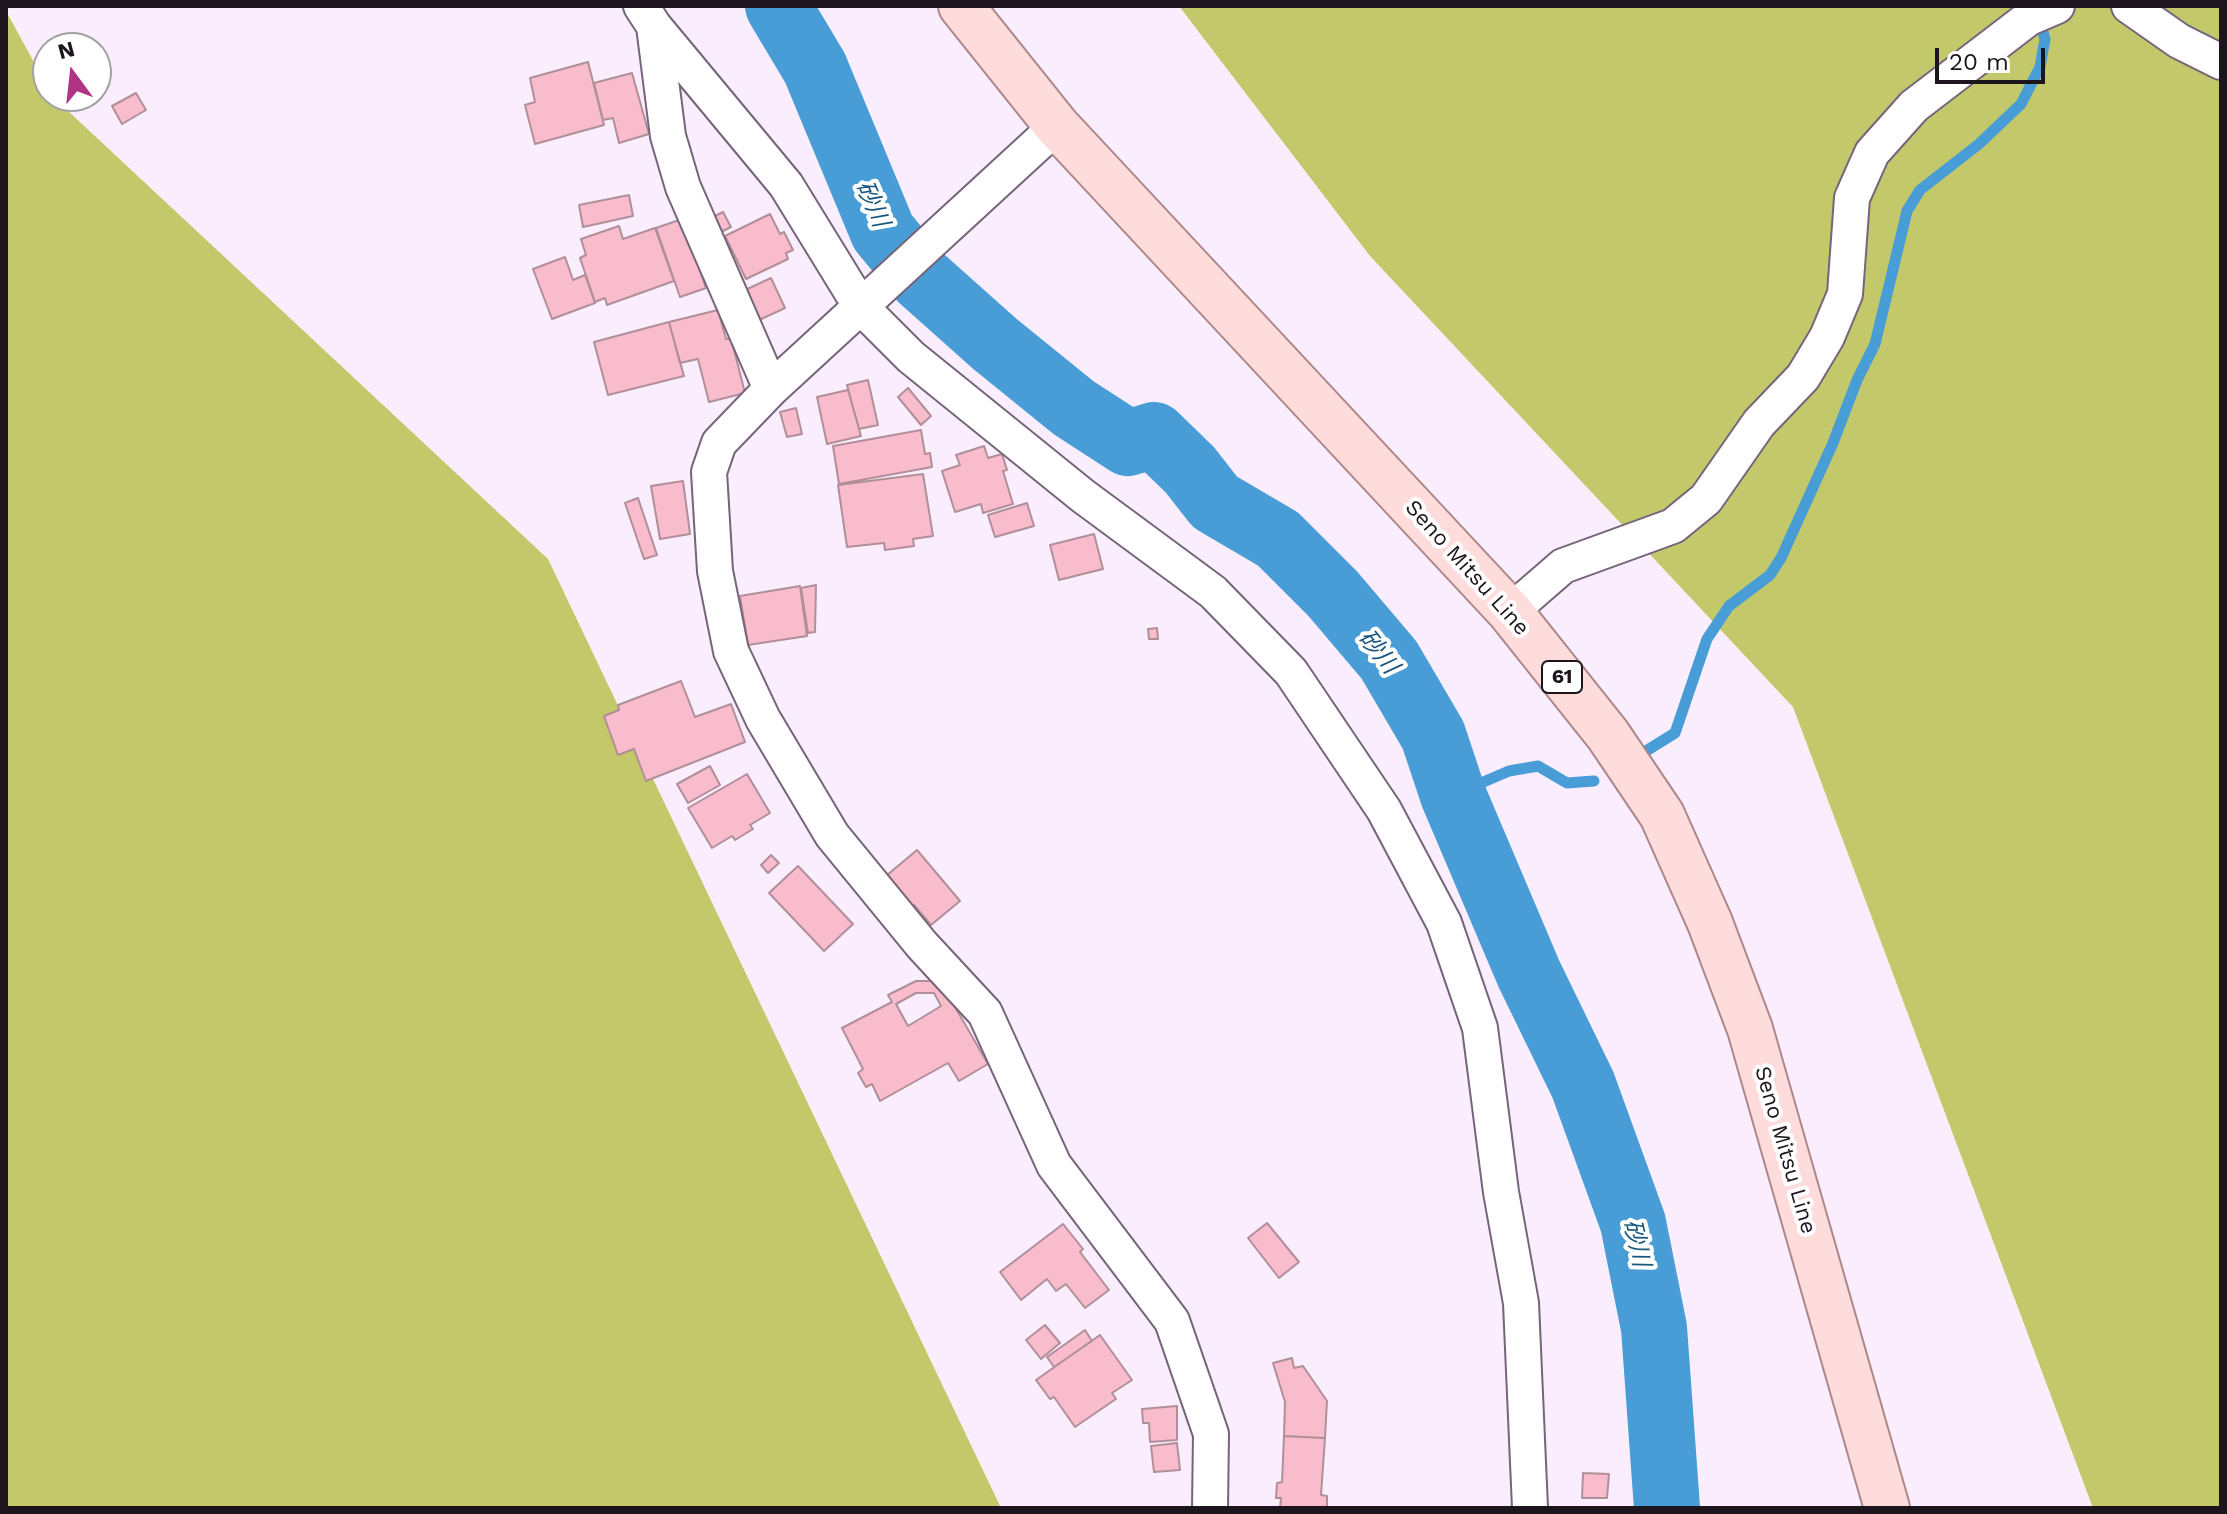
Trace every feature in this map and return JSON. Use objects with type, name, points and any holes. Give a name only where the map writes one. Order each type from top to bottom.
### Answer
[{"type":"main road","name":"Seno Mitsu Line","points":[[961,6],[1057,126],[1510,612],[1608,735],[1662,815],[1710,923],[1750,1029],[1887,1508]]},
{"type":"street","points":[[2129,6],[2179,41],[2221,62]]},
{"type":"street","points":[[1510,612],[1563,566],[1673,526],[1706,499],[1759,423],[1803,377],[1827,337],[1845,294],[1852,198],[1872,153],[1914,106],[2043,12]]},
{"type":"street","points":[[648,16],[786,185],[867,302],[911,357],[1083,496],[1213,592],[1291,672],[1384,810],[1444,923],[1480,1028],[1501,1192],[1521,1303],[1530,1508]]},
{"type":"street","points":[[648,16],[668,136],[683,187],[771,389]]},
{"type":"street","points":[[1057,126],[771,389],[719,443],[709,472],[715,571],[731,651],[763,719],[832,835],[922,945],[985,1013],[1054,1165],[1172,1321],[1211,1434],[1210,1508]]},
{"type":"green space","points":[[1179,6],[2221,6],[2221,1508],[2093,1508],[1793,707],[1370,256]]},
{"type":"green space","points":[[6,11],[32,59],[32,112],[69,112],[548,559],[1001,1508],[6,1508]]},
{"type":"building","points":[[588,62],[604,125],[535,144],[525,105],[535,102],[530,78]]},
{"type":"building","points":[[632,73],[649,134],[619,143],[613,118],[603,120],[594,83]]},
{"type":"building","points":[[136,93],[146,110],[122,124],[112,106]]},
{"type":"building","points":[[629,195],[633,216],[583,227],[579,205]]},
{"type":"building","points":[[723,212],[731,227],[717,234],[709,219]]},
{"type":"building","points":[[770,214],[793,250],[786,253],[788,259],[746,279],[725,236]]},
{"type":"building","points":[[682,219],[706,288],[680,297],[656,228]]},
{"type":"building","points":[[619,226],[623,239],[655,228],[674,281],[607,305],[605,298],[595,302],[580,258],[586,255],[581,239]]},
{"type":"building","points":[[565,257],[573,280],[585,275],[595,303],[552,319],[533,269]]},
{"type":"building","points":[[771,278],[785,308],[757,321],[743,291]]},
{"type":"building","points":[[718,310],[726,339],[731,338],[745,393],[709,402],[698,359],[680,363],[669,322]]},
{"type":"building","points":[[669,322],[684,376],[608,395],[594,342]]},
{"type":"building","points":[[868,380],[878,425],[859,429],[847,385]]},
{"type":"building","points":[[908,388],[931,416],[921,425],[898,397]]},
{"type":"building","points":[[848,390],[861,436],[827,444],[817,397]]},
{"type":"building","points":[[796,408],[802,434],[787,437],[780,412]]},
{"type":"building","points":[[921,430],[925,454],[930,453],[932,467],[839,484],[833,446]]},
{"type":"building","points":[[984,446],[988,458],[1002,454],[1007,470],[1003,471],[1013,504],[983,513],[981,504],[955,512],[942,471],[960,465],[956,455]]},
{"type":"building","points":[[923,474],[933,536],[913,539],[914,546],[885,550],[884,543],[847,547],[838,485]]},
{"type":"building","points":[[683,481],[690,534],[660,539],[651,486]]},
{"type":"building","points":[[638,498],[657,555],[644,559],[625,503]]},
{"type":"building","points":[[1027,503],[1034,526],[995,537],[988,515]]},
{"type":"building","points":[[1094,534],[1103,569],[1059,580],[1050,545]]},
{"type":"building","points":[[816,585],[815,632],[808,633],[801,588]]},
{"type":"building","points":[[800,586],[807,636],[748,645],[740,596]]},
{"type":"building","points":[[1157,628],[1158,639],[1149,639],[1148,629]]},
{"type":"building","points":[[681,681],[695,717],[731,704],[745,742],[646,781],[634,749],[618,755],[604,716],[619,710],[618,705]]},
{"type":"building","points":[[710,766],[720,785],[688,803],[677,784]]},
{"type":"building","points":[[747,774],[770,813],[750,825],[753,829],[735,840],[732,836],[712,848],[688,808]]},
{"type":"building","points":[[917,850],[960,901],[931,925],[914,905],[909,911],[886,876]]},
{"type":"building","points":[[771,855],[779,863],[768,873],[761,865]]},
{"type":"building","points":[[798,866],[853,924],[824,951],[769,893]]},
{"type":"building","points":[[916,981],[940,981],[988,1064],[959,1081],[948,1063],[880,1101],[872,1084],[866,1087],[858,1073],[863,1069],[842,1028],[892,1002],[888,995]],"holes":[[[916,993],[934,993],[941,1006],[908,1026],[896,1004]]]},
{"type":"building","points":[[1267,1223],[1299,1262],[1279,1278],[1248,1238]]},
{"type":"building","points":[[1063,1224],[1109,1290],[1085,1308],[1066,1284],[1056,1291],[1047,1279],[1021,1300],[1000,1272]]},
{"type":"building","points":[[1045,1325],[1060,1343],[1041,1359],[1026,1340]]},
{"type":"building","points":[[1085,1330],[1092,1341],[1054,1367],[1047,1357]]},
{"type":"building","points":[[1100,1335],[1132,1380],[1112,1393],[1116,1399],[1075,1427],[1054,1397],[1050,1399],[1036,1380]]},
{"type":"building","points":[[1292,1358],[1294,1368],[1303,1366],[1327,1401],[1325,1438],[1284,1436],[1285,1402],[1273,1363]]},
{"type":"building","points":[[1177,1406],[1177,1440],[1150,1442],[1149,1423],[1143,1423],[1142,1409]]},
{"type":"building","points":[[1284,1436],[1325,1438],[1321,1495],[1327,1496],[1327,1508],[1280,1508],[1281,1498],[1276,1498],[1277,1483],[1282,1482]]},
{"type":"building","points":[[1177,1443],[1180,1470],[1154,1472],[1151,1446]]},
{"type":"building","points":[[1583,1473],[1609,1474],[1607,1498],[1582,1498]]},
{"type":"waterway","name":"砂川","points":[[778,6],[815,68],[883,232],[921,278],[1074,408],[1128,443],[1154,435],[1190,470],[1215,502],[1278,539],[1333,594],[1389,660],[1433,735],[1453,795],[1529,974],[1583,1085],[1633,1223],[1654,1328],[1667,1508]]},
{"type":"waterway","points":[[1646,751],[1675,733],[1707,639],[1729,606],[1770,575],[1781,558],[1875,344],[1907,211],[1920,190],[1979,144],[2021,104],[2040,67],[2045,39],[2039,18]]},
{"type":"waterway","points":[[1453,795],[1509,771],[1538,766],[1567,783],[1594,781]]}]
